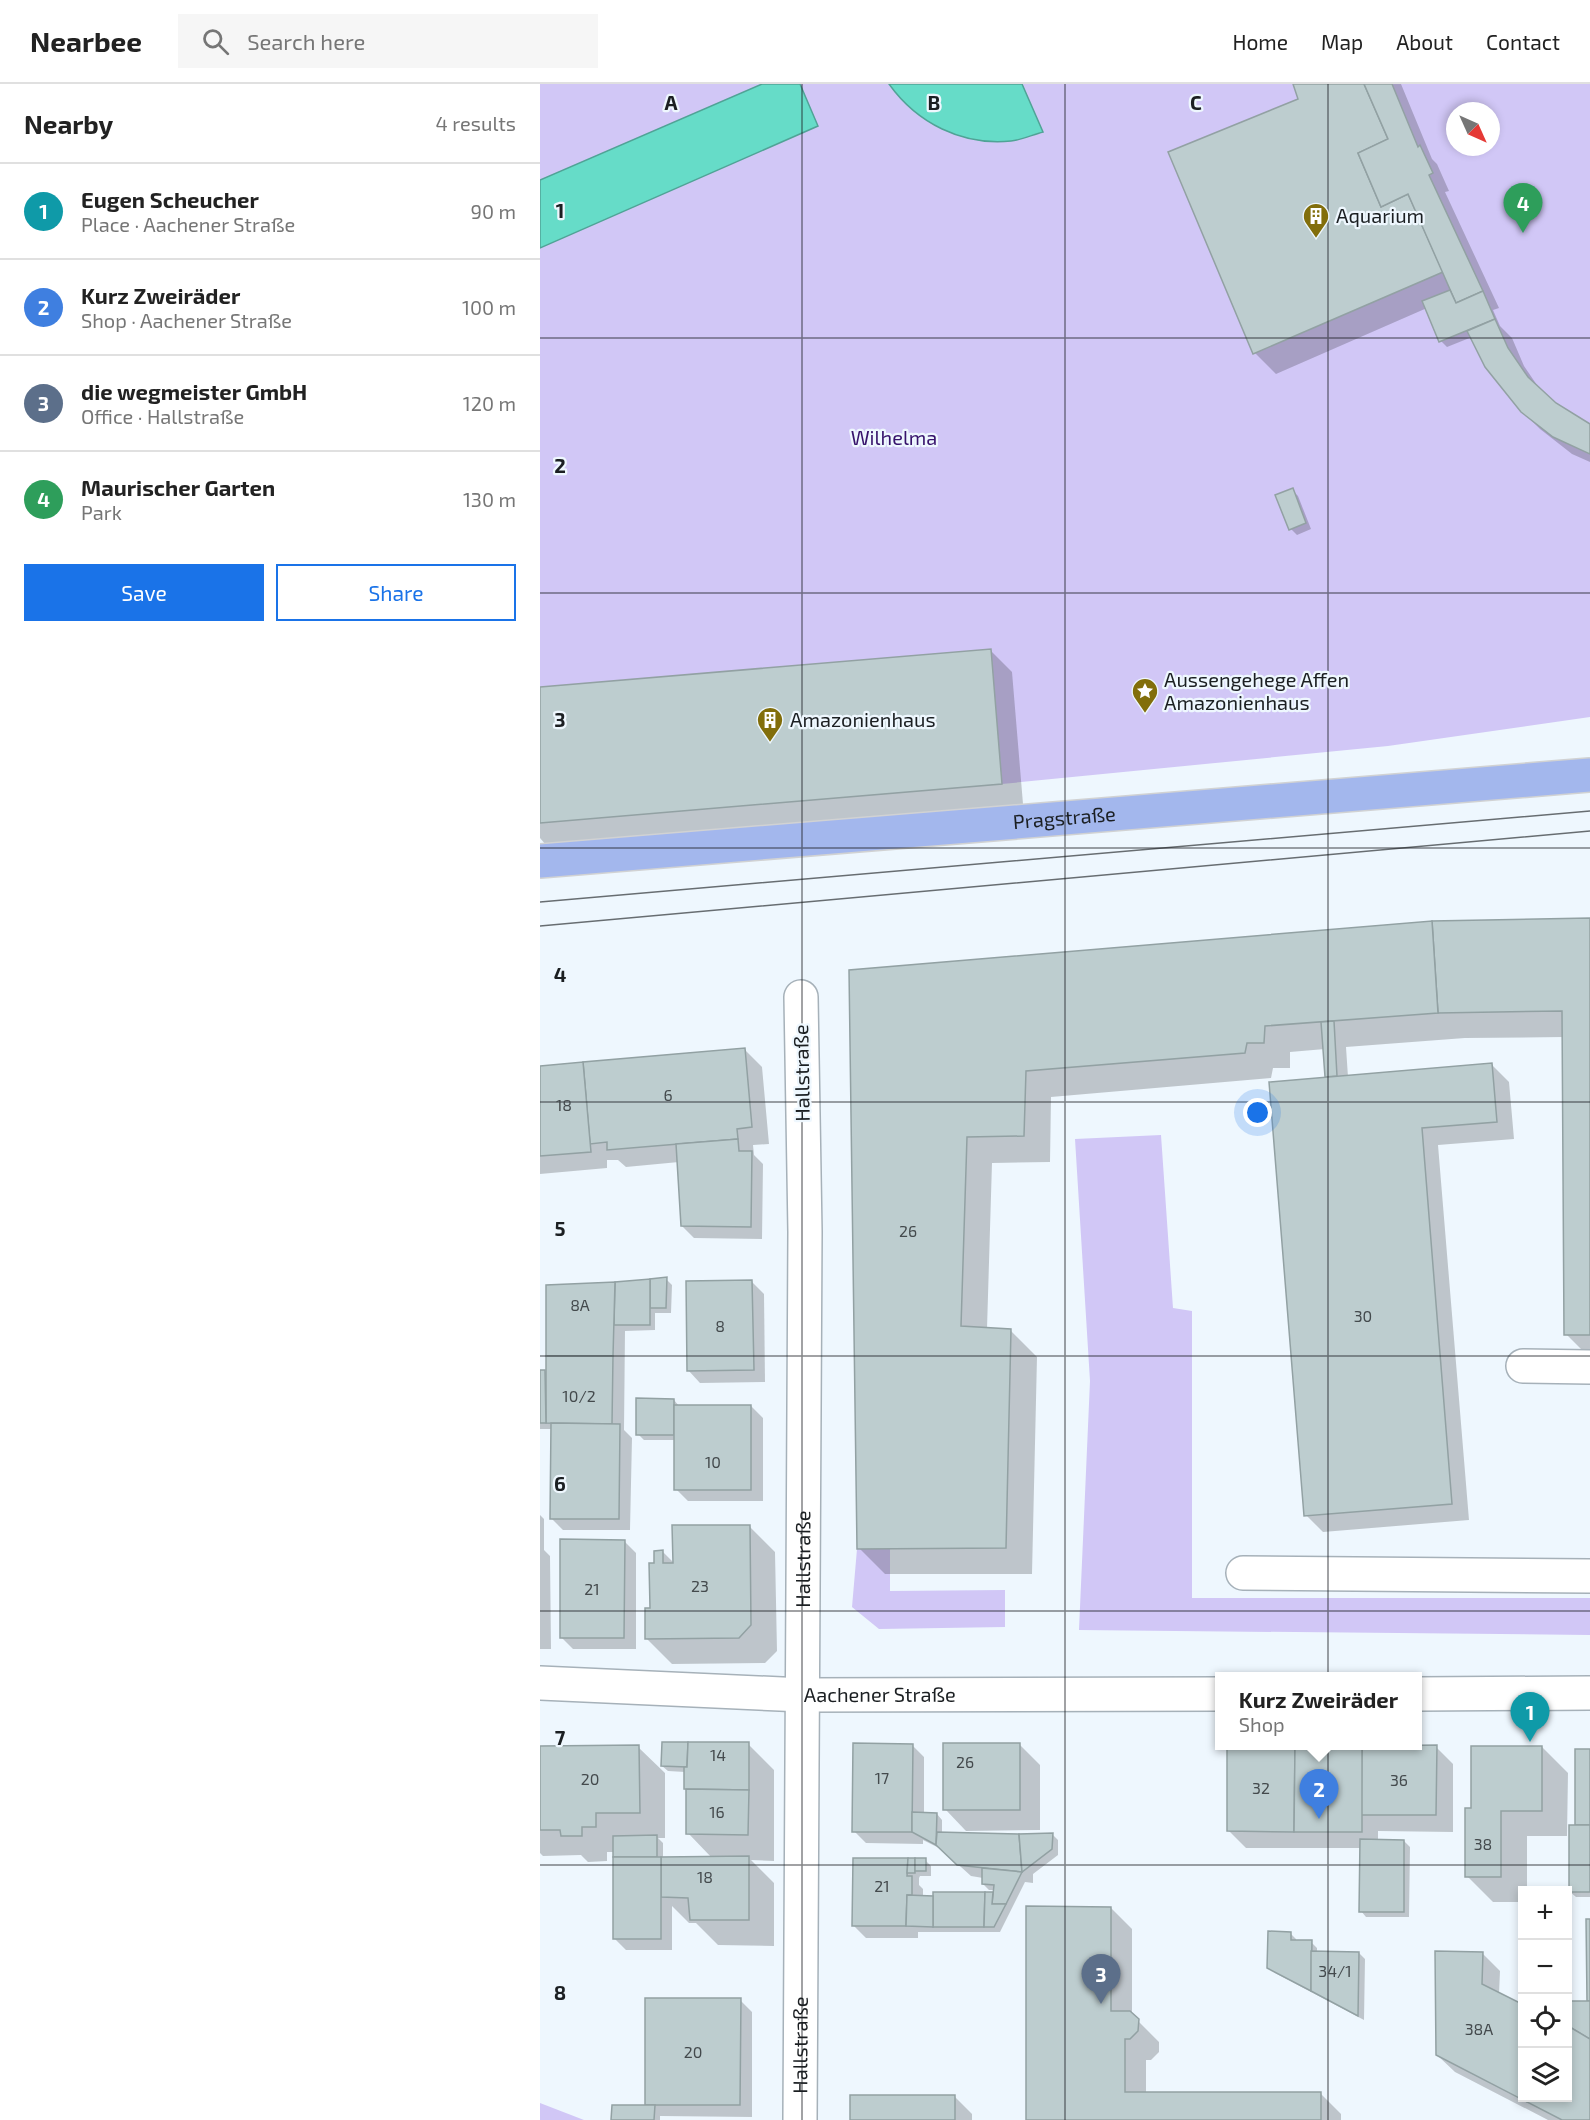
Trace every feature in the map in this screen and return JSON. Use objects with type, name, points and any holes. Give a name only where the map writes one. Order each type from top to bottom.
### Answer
[{"type":"main road","name":"Pragstraße","points":[[540,861],[1590,775]]},
{"type":"street","name":"Hallstraße","points":[[800,2120],[805,1232],[801,997]]},
{"type":"street","points":[[1523,1366],[1590,1367]]},
{"type":"street","points":[[1243,1573],[1590,1576]]},
{"type":"street","name":"Aachener Straße","points":[[540,1683],[802,1695],[1215,1694]]},
{"type":"street","points":[[1422,1694],[1590,1693]]},
{"type":"green space","name":"Wilhelma","points":[[540,84],[1590,84],[1590,717],[1388,746],[1002,784],[540,823]]},
{"type":"green space","points":[[1161,1135],[1173,1308],[1192,1311],[1192,1598],[1590,1598],[1590,1635],[1079,1630],[1090,1381],[1075,1139]]},
{"type":"green space","points":[[890,1548],[890,1591],[1005,1590],[1005,1627],[879,1629],[852,1607],[857,1549]]},
{"type":"green space","points":[[540,2103],[584,2120],[540,2120]]},
{"type":"shaded area","points":[[762,84],[800,84],[818,126],[540,248],[540,180]]},
{"type":"shaded area","points":[[889,84],[1022,84],[1043,132],[1023,139],[993,142],[958,135],[942,129],[913,110]]},
{"type":"building","name":"Aquarium","points":[[1293,84],[1364,84],[1388,139],[1358,153],[1381,207],[1408,194],[1443,272],[1253,354],[1168,152],[1298,99]]},
{"type":"building","points":[[1364,84],[1392,84],[1418,147],[1420,145],[1433,173],[1429,175],[1483,291],[1456,303],[1408,194],[1381,207],[1358,153],[1388,139]]},
{"type":"building","points":[[1450,290],[1456,303],[1483,291],[1495,319],[1439,342],[1422,301]]},
{"type":"building","points":[[1495,319],[1508,348],[1528,377],[1556,403],[1590,424],[1590,454],[1553,437],[1521,412],[1485,367],[1467,331]]},
{"type":"building","points":[[1293,488],[1306,523],[1289,530],[1275,495]]},
{"type":"building","name":"Amazonienhaus","points":[[991,649],[1002,784],[540,823],[540,687]]},
{"type":"building","points":[[1590,918],[1590,1335],[1564,1335],[1562,1011],[1438,1013],[1432,921]]},
{"type":"building","points":[[1432,921],[1438,1013],[1265,1026],[1264,1043],[1247,1043],[1245,1053],[1026,1071],[1024,1136],[967,1137],[961,1326],[1011,1329],[1006,1548],[857,1549],[849,970]]},
{"type":"building","points":[[1334,1021],[1337,1076],[1325,1077],[1321,1022]]},
{"type":"building","points":[[745,1048],[752,1127],[737,1129],[738,1139],[607,1150],[607,1142],[590,1144],[583,1062]]},
{"type":"building","points":[[583,1062],[591,1152],[540,1156],[540,1066]]},
{"type":"building","points":[[1492,1063],[1497,1122],[1422,1128],[1452,1504],[1304,1516],[1269,1082]]},
{"type":"building","points":[[738,1139],[739,1151],[752,1151],[751,1227],[681,1226],[676,1144]]},
{"type":"building","points":[[667,1277],[666,1308],[650,1308],[650,1279]]},
{"type":"building","points":[[650,1279],[650,1325],[614,1325],[615,1282]]},
{"type":"building","points":[[752,1280],[754,1370],[687,1371],[686,1281]]},
{"type":"building","points":[[615,1282],[613,1356],[546,1356],[546,1285]]},
{"type":"building","points":[[546,1356],[613,1356],[612,1424],[546,1423]]},
{"type":"building","points":[[540,1370],[545,1370],[546,1423],[540,1423]]},
{"type":"building","points":[[636,1398],[674,1399],[674,1435],[636,1435]]},
{"type":"building","points":[[674,1405],[751,1405],[751,1490],[674,1490]]},
{"type":"building","points":[[551,1423],[620,1424],[619,1519],[550,1519]]},
{"type":"building","points":[[672,1525],[750,1525],[751,1625],[739,1638],[645,1639],[645,1608],[650,1608],[649,1563],[654,1563],[654,1551],[663,1550],[663,1563],[673,1563]]},
{"type":"building","points":[[560,1539],[625,1540],[624,1638],[560,1638]]},
{"type":"building","points":[[662,1742],[688,1742],[687,1767],[661,1766]]},
{"type":"building","points":[[688,1742],[749,1742],[749,1790],[684,1789],[684,1767],[687,1767]]},
{"type":"building","points":[[853,1743],[913,1744],[912,1832],[852,1832]]},
{"type":"building","points":[[943,1743],[1020,1743],[1020,1810],[943,1810]]},
{"type":"building","points":[[639,1745],[640,1813],[596,1813],[596,1827],[582,1827],[582,1836],[561,1836],[560,1830],[540,1830],[540,1746]]},
{"type":"building","points":[[1422,1745],[1437,1745],[1436,1815],[1361,1815],[1362,1750],[1422,1750]]},
{"type":"building","points":[[1471,1746],[1542,1746],[1542,1811],[1501,1811],[1501,1877],[1465,1877],[1465,1808],[1471,1808]]},
{"type":"building","points":[[1575,1749],[1590,1749],[1590,1825],[1575,1825]]},
{"type":"building","points":[[1227,1750],[1295,1750],[1294,1832],[1227,1831]]},
{"type":"building","points":[[1295,1750],[1362,1750],[1362,1832],[1294,1832]]},
{"type":"building","points":[[686,1789],[749,1790],[748,1835],[686,1834]]},
{"type":"building","points":[[912,1812],[937,1813],[936,1845],[912,1832]]},
{"type":"building","points":[[1569,1825],[1590,1825],[1590,1892],[1572,1892],[1572,1886],[1569,1886]]},
{"type":"building","points":[[937,1832],[1019,1834],[1022,1872],[957,1865],[936,1845]]},
{"type":"building","points":[[1053,1833],[1052,1849],[1022,1872],[1019,1834]]},
{"type":"building","points":[[657,1835],[657,1857],[613,1857],[613,1836]]},
{"type":"building","points":[[1360,1839],[1404,1840],[1404,1912],[1359,1912]]},
{"type":"building","points":[[749,1856],[749,1920],[690,1920],[688,1898],[661,1897],[661,1857]]},
{"type":"building","points":[[613,1857],[661,1857],[661,1939],[613,1939]]},
{"type":"building","points":[[853,1858],[908,1858],[907,1876],[912,1876],[912,1895],[907,1895],[906,1926],[852,1926]]},
{"type":"building","points":[[908,1858],[915,1858],[915,1873],[907,1873]]},
{"type":"building","points":[[915,1858],[926,1858],[926,1871],[915,1871]]},
{"type":"building","points":[[982,1868],[1022,1872],[1006,1904],[992,1904],[994,1885],[982,1884]]},
{"type":"building","points":[[933,1892],[985,1892],[984,1927],[933,1927]]},
{"type":"building","points":[[985,1892],[993,1892],[992,1904],[1006,1904],[994,1927],[984,1927]]},
{"type":"building","points":[[907,1895],[933,1896],[933,1927],[906,1926]]},
{"type":"building","points":[[1026,1906],[1111,1907],[1111,2011],[1130,2011],[1139,2019],[1138,2031],[1130,2039],[1125,2039],[1125,2092],[1321,2092],[1321,2120],[1026,2120]]},
{"type":"building","points":[[1586,1919],[1590,1919],[1590,2001],[1587,2001]]},
{"type":"building","points":[[1268,1931],[1291,1932],[1291,1940],[1312,1940],[1311,1991],[1267,1968]]},
{"type":"building","points":[[1311,1951],[1359,1952],[1358,2016],[1311,1991]]},
{"type":"building","points":[[1435,1951],[1483,1952],[1482,1984],[1518,2002],[1518,2097],[1436,2055]]},
{"type":"building","points":[[645,1998],[741,1998],[740,2105],[645,2105]]},
{"type":"building","points":[[1572,2001],[1590,2001],[1590,2039],[1572,2028]]},
{"type":"building","points":[[1572,2028],[1590,2039],[1590,2120],[1562,2120],[1527,2102],[1572,2102]]},
{"type":"building","points":[[850,2095],[955,2095],[955,2120],[850,2120]]},
{"type":"building","points":[[612,2105],[655,2105],[654,2120],[611,2120]]},
{"type":"tram line","points":[[540,902],[1590,811]]},
{"type":"tram line","points":[[540,926],[1590,831]]},
{"type":"place","name":"Maurischer Garten","points":[[1523,233]]},
{"type":"place","name":"Aquarium","points":[[1316,239]]},
{"type":"place","name":"Aussengehege Affen Amazonienhaus","points":[[1145,714]]},
{"type":"place","name":"Amazonienhaus","points":[[770,743]]},
{"type":"place","name":"Eugen Scheucher","points":[[1530,1742]]},
{"type":"place","name":"Kurz Zweiräder","points":[[1319,1819]]},
{"type":"place","name":"die wegmeister GmbH","points":[[1101,2004]]}]
